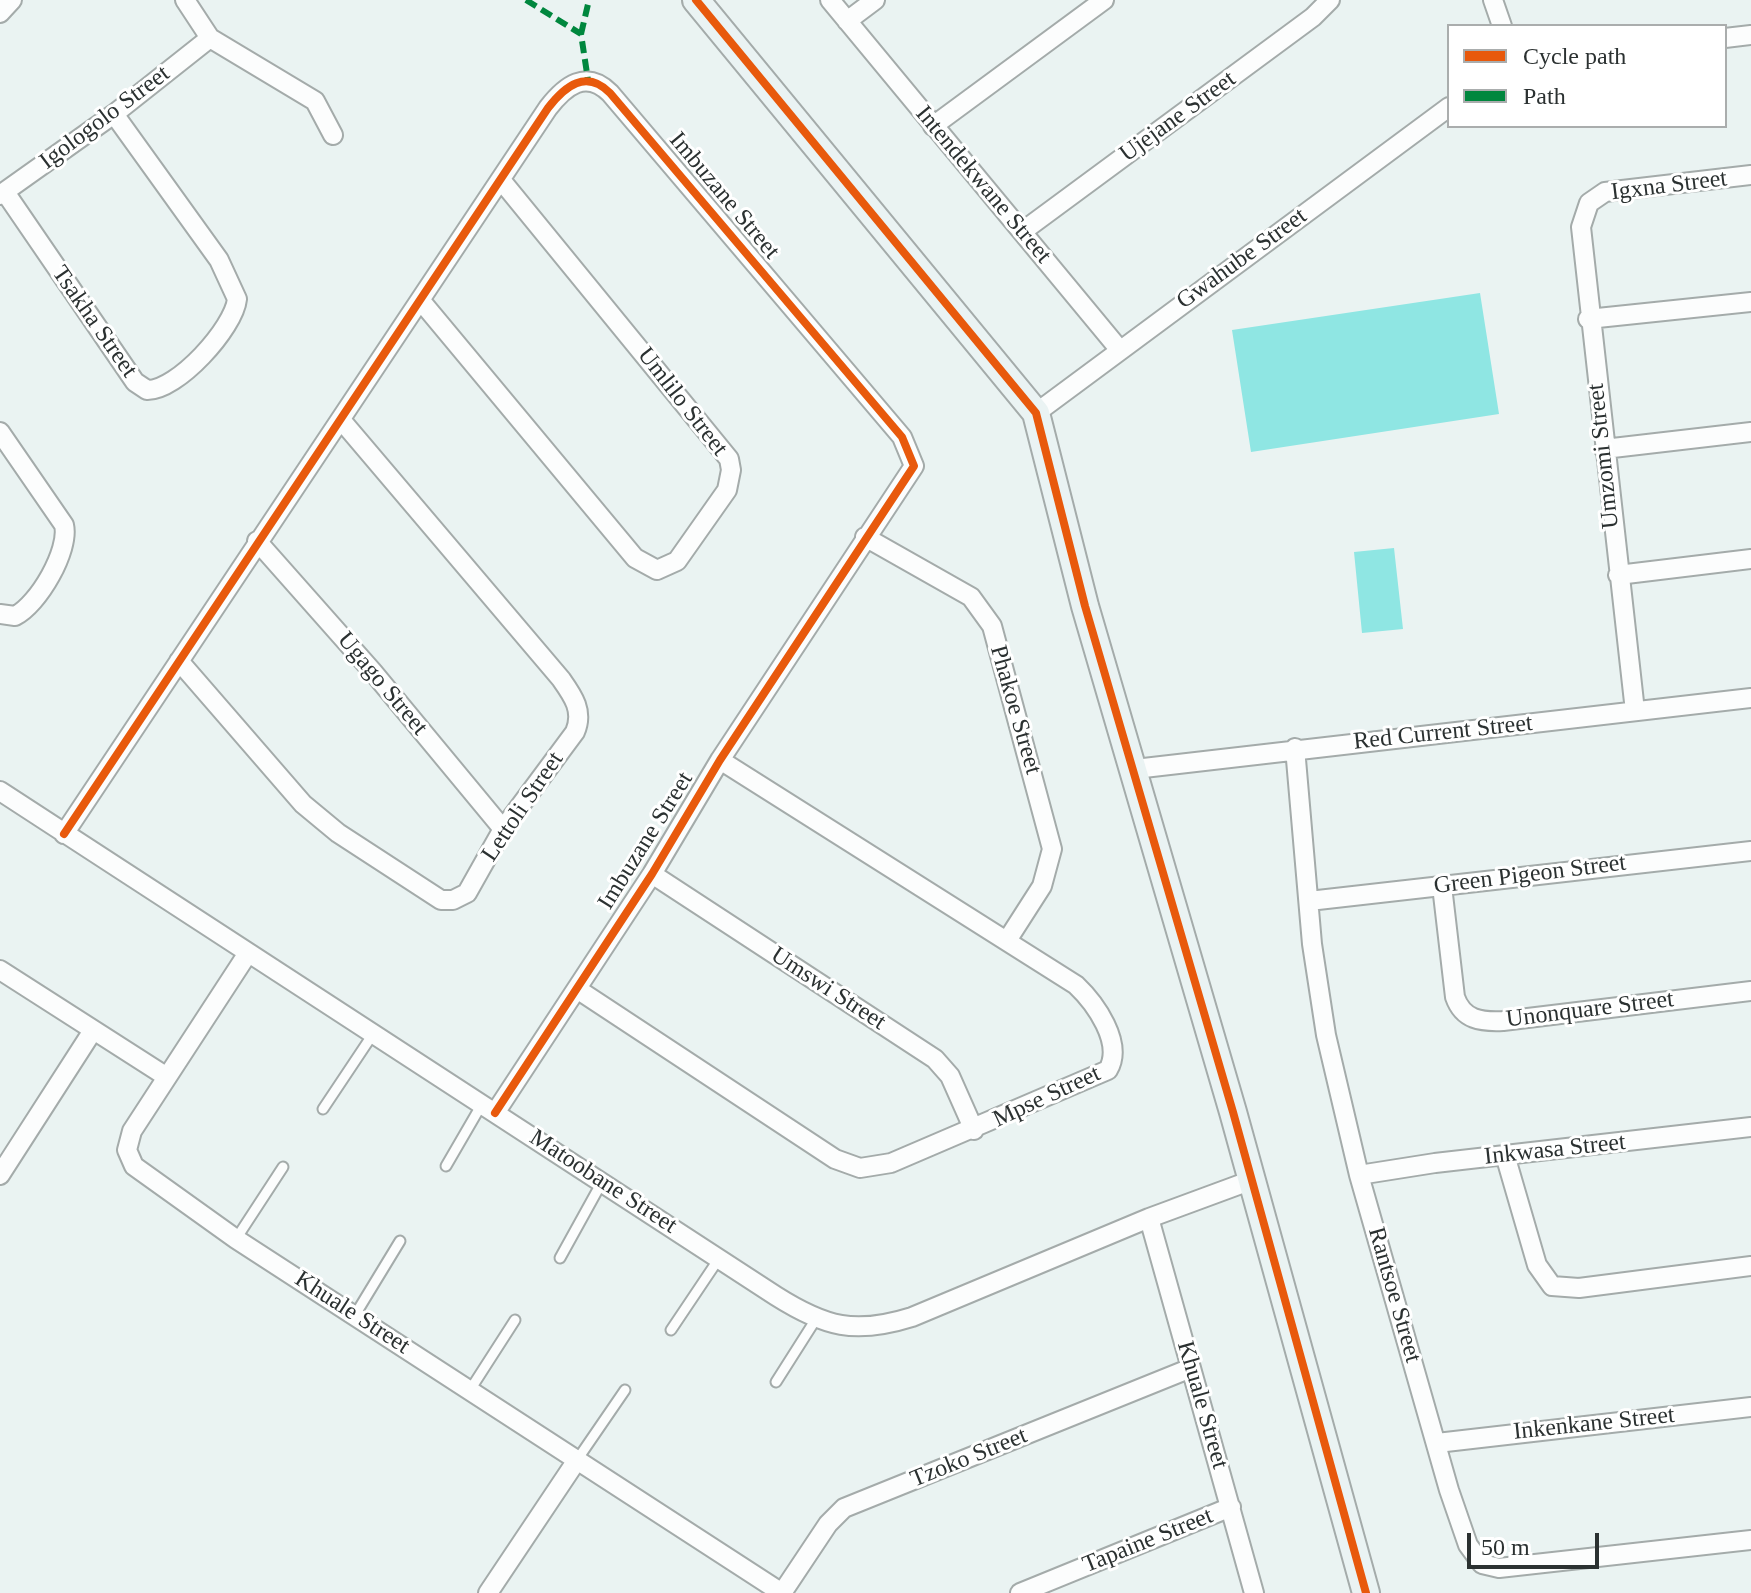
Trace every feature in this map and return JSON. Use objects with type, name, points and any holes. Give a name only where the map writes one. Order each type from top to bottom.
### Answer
[{"type":"street","points":[[0,13],[12,0]]},
{"type":"street","points":[[185,0],[210,38],[315,101],[333,135]]},
{"type":"street","points":[[696,0],[1036,413],[1085,606],[1135,769],[1366,1593]]},
{"type":"street","points":[[830,0],[847,21],[875,0]]},
{"type":"street","points":[[933,126],[1104,0]]},
{"type":"street","name":"Ujejane Street","points":[[1023,231],[1313,17],[1330,0]]},
{"type":"street","points":[[1493,0],[1501,24]]},
{"type":"street","name":"Intendekwane Street","points":[[847,21],[1119,349]]},
{"type":"street","points":[[1727,38],[1751,35]]},
{"type":"street","name":"Igologolo Street","points":[[3,194],[114,114],[210,38]]},
{"type":"street","name":"Imbuzane Street","points":[[64,834],[548,108],[567,87],[588,80],[597,82],[610,93],[909,449],[914,466],[911,476],[865,537],[720,760],[652,874],[577,989],[489,1109]]},
{"type":"street","name":"Gwahube Street","points":[[1036,413],[1447,108]]},
{"type":"street","name":"Tsakha Street","points":[[3,194],[135,382],[147,390],[172,384],[230,323],[236,313],[237,299],[231,280],[219,260],[114,114]]},
{"type":"street","name":"Igxna Street","points":[[1589,203],[1605,192],[1751,175]]},
{"type":"street","name":"Umlilo Street","points":[[421,301],[635,558],[657,570],[677,561],[727,490],[731,470],[729,459],[501,180]]},
{"type":"street","name":"Umzomi Street","points":[[1589,203],[1581,227],[1588,319],[1635,711]]},
{"type":"street","points":[[1588,319],[1751,302]]},
{"type":"street","name":"Lettoli Street","points":[[179,661],[303,804],[338,833],[441,900],[453,900],[467,893],[503,829],[575,732],[578,724],[577,704],[561,679],[342,421]]},
{"type":"street","points":[[0,432],[64,525],[66,540],[61,557],[25,609],[15,616],[0,614]]},
{"type":"street","points":[[1604,449],[1751,432]]},
{"type":"street","name":"Phakoe Street","points":[[865,537],[971,597],[992,626],[1052,849],[1042,886],[1008,939]]},
{"type":"street","name":"Ugago Street","points":[[257,541],[373,672],[503,829]]},
{"type":"street","points":[[1618,575],[1751,559]]},
{"type":"street","name":"Red Current Street","points":[[1135,769],[1295,748],[1751,698]]},
{"type":"street","name":"Rantsoe Street","points":[[1295,748],[1309,901],[1326,1035],[1359,1175],[1468,1545],[1478,1562],[1487,1567],[1751,1540]]},
{"type":"street","name":"Mpse Street","points":[[577,989],[850,1166],[868,1168],[891,1163],[1103,1075],[1111,1065],[1111,1042],[1100,1015],[1085,993],[1008,939],[720,760]]},
{"type":"street","name":"Matoobane Street","points":[[0,791],[776,1296],[816,1319],[849,1328],[886,1325],[1149,1218],[1252,1180]]},
{"type":"street","name":"Green Pigeon Street","points":[[1309,901],[1751,851]]},
{"type":"street","name":"Umswi Street","points":[[652,874],[935,1059],[950,1076],[974,1130]]},
{"type":"street","name":"Unonquare Street","points":[[1442,886],[1455,997],[1462,1011],[1477,1020],[1503,1021],[1751,991]]},
{"type":"street","name":"Khuale Street","points":[[248,953],[132,1131],[127,1150],[141,1175],[782,1593]]},
{"type":"street","points":[[0,970],[92,1032],[167,1077]]},
{"type":"street","points":[[0,1175],[92,1032]]},
{"type":"street","name":"Inkwasa Street","points":[[1359,1175],[1751,1127]]},
{"type":"street","points":[[1505,1155],[1537,1265],[1552,1286],[1579,1288],[1751,1266]]},
{"type":"street","name":"Khuale Street","points":[[1149,1218],[1254,1593]]},
{"type":"street","name":"Tzoko Street","points":[[782,1593],[828,1524],[844,1508],[1191,1368]]},
{"type":"street","name":"Inkenkane Street","points":[[1437,1443],[1751,1407]]},
{"type":"street","points":[[488,1593],[577,1460]]},
{"type":"street","name":"Tapaine Street","points":[[1020,1593],[1231,1507]]},
{"type":"lane","points":[[323,1109],[373,1034]]},
{"type":"lane","points":[[446,1166],[489,1109]]},
{"type":"lane","points":[[236,1239],[283,1167]]},
{"type":"lane","points":[[560,1258],[602,1182]]},
{"type":"lane","points":[[355,1315],[400,1241]]},
{"type":"lane","points":[[671,1330],[720,1257]]},
{"type":"lane","points":[[776,1382],[816,1319]]},
{"type":"lane","points":[[470,1390],[515,1320]]},
{"type":"lane","points":[[577,1460],[625,1390]]},
{"type":"shaded area","points":[[1480,293],[1499,414],[1251,452],[1232,330]]},
{"type":"shaded area","points":[[1394,548],[1403,629],[1362,633],[1354,552]]},
{"type":"marked path","points":[[526,0],[581,34],[588,80]]},
{"type":"marked path","points":[[581,34],[589,0]]},
{"type":"cycle path","points":[[696,0],[1036,413],[1085,606],[1233,1112],[1366,1593]]},
{"type":"cycle path","points":[[64,834],[548,108],[561,93],[576,83],[593,82],[601,86],[902,437],[914,466],[720,760],[652,874],[495,1113]]}]
